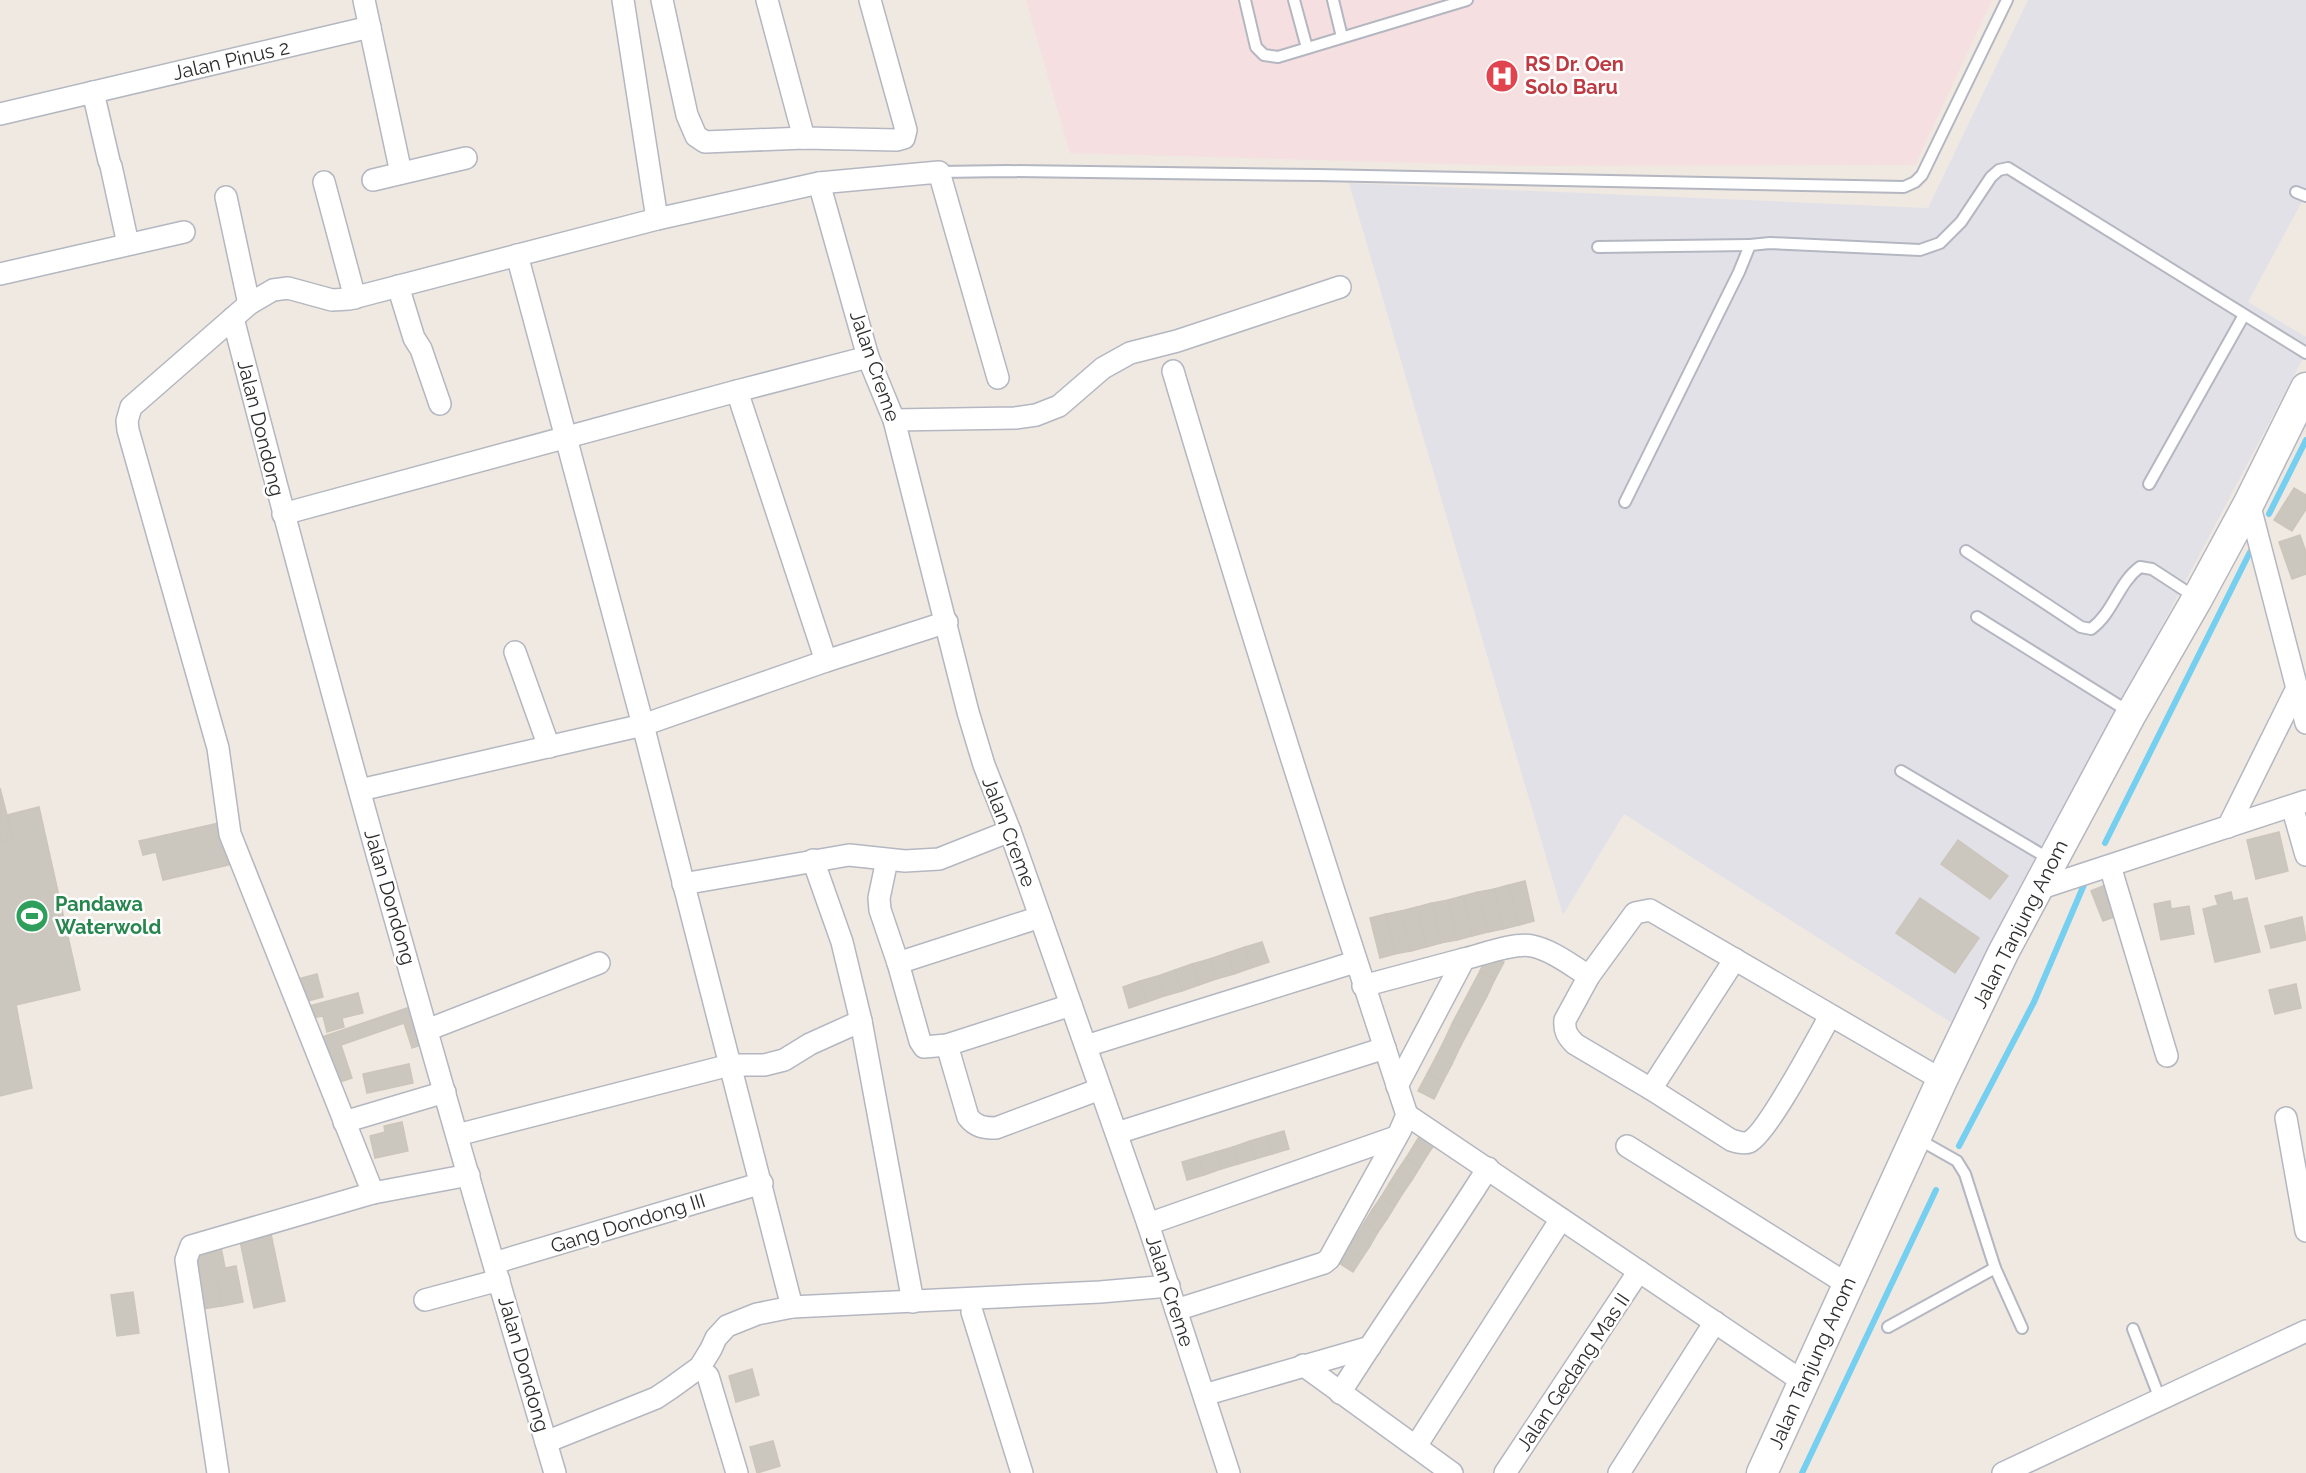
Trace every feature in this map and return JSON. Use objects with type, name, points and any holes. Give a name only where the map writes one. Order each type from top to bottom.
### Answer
[{"type":"main road","name":"Jalan Tanjung Anom","points":[[1762,1473],[1802,1381],[1942,1080],[2035,890],[2131,714],[2198,599],[2306,388]]},
{"type":"street","points":[[364,0],[401,172]]},
{"type":"street","points":[[623,0],[657,219]]},
{"type":"street","points":[[662,0],[687,115],[696,136],[705,142],[804,138],[897,140],[904,138],[906,130],[870,0]]},
{"type":"street","points":[[767,0],[804,138]]},
{"type":"street","name":"Jalan Pinus 2","points":[[0,114],[370,27]]},
{"type":"street","points":[[93,92],[128,244]]},
{"type":"street","points":[[373,180],[466,158]]},
{"type":"street","points":[[373,1193],[230,834],[218,748],[128,430],[128,414],[137,401],[249,304],[273,290],[282,288],[332,300],[355,298],[657,219],[819,183],[939,172],[998,378]]},
{"type":"street","points":[[324,182],[355,298]]},
{"type":"street","name":"Jalan Creme","points":[[819,183],[868,357],[894,420],[968,712],[984,765],[1010,831],[1117,1133],[1229,1473]]},
{"type":"street","points":[[226,197],[249,304]]},
{"type":"street","points":[[0,274],[184,232]]},
{"type":"street","points":[[517,255],[643,725],[792,1307]]},
{"type":"street","points":[[398,286],[414,338],[421,350],[440,404]]},
{"type":"street","points":[[894,420],[1016,418],[1036,415],[1059,406],[1103,368],[1130,353],[1177,341],[1340,287]]},
{"type":"street","name":"Jalan Dondong","points":[[233,318],[283,514],[468,1175],[555,1473]]},
{"type":"street","points":[[283,514],[868,357]]},
{"type":"street","points":[[1173,371],[1258,654],[1355,962],[1407,1115],[1802,1381]]},
{"type":"street","points":[[737,391],[826,661]]},
{"type":"street","points":[[2249,503],[2306,723]]},
{"type":"street","points":[[360,790],[643,725],[826,661],[947,622]]},
{"type":"street","points":[[515,652],[549,747]]},
{"type":"street","points":[[2228,827],[2296,690]]},
{"type":"street","points":[[2035,890],[2299,804],[2306,855]]},
{"type":"street","points":[[683,884],[849,855],[887,860],[939,859],[1010,831]]},
{"type":"street","points":[[813,860],[842,942],[861,1021],[913,1302]]},
{"type":"street","points":[[887,860],[879,898],[880,910],[921,1044],[930,1048],[947,1045],[1071,1005]]},
{"type":"street","points":[[2110,866],[2167,1056]]},
{"type":"street","points":[[1830,1016],[1793,1082],[1759,1134],[1749,1142],[1740,1143],[1731,1140],[1575,1044],[1564,1028],[1565,1020],[1589,976],[1635,913],[1642,910],[1656,912],[1942,1080]]},
{"type":"street","points":[[898,963],[1040,917]]},
{"type":"street","points":[[1363,986],[1464,959],[1531,945],[1589,976]]},
{"type":"street","points":[[1397,1086],[1464,959]]},
{"type":"street","points":[[1651,1089],[1735,959]]},
{"type":"street","points":[[1086,1046],[1355,962]]},
{"type":"street","points":[[427,1030],[599,963]]},
{"type":"street","points":[[457,1135],[730,1065],[764,1065],[784,1060],[810,1044],[861,1021]]},
{"type":"street","points":[[947,1045],[969,1117],[974,1124],[984,1128],[996,1128],[1100,1089]]},
{"type":"street","points":[[1117,1133],[1385,1048]]},
{"type":"street","points":[[344,1122],[445,1092]]},
{"type":"street","points":[[1176,1310],[1323,1263],[1329,1258],[1407,1115]]},
{"type":"street","points":[[2286,1118],[2306,1231]]},
{"type":"street","points":[[1148,1224],[1396,1137]]},
{"type":"street","points":[[1627,1146],[1847,1284]]},
{"type":"street","points":[[1341,1394],[1488,1168]]},
{"type":"street","points":[[218,1473],[186,1260],[191,1246],[373,1193],[468,1175]]},
{"type":"street","name":"Gang Dondong III","points":[[425,1300],[497,1271],[762,1183]]},
{"type":"street","points":[[1416,1446],[1561,1219]]},
{"type":"street","name":"Jalan Gedang Mas II","points":[[1505,1473],[1567,1384],[1639,1271]]},
{"type":"street","points":[[546,1442],[656,1398],[671,1389],[700,1367],[716,1338],[727,1326],[757,1314],[792,1307],[1100,1292],[1169,1286]]},
{"type":"street","points":[[972,1312],[1022,1473]]},
{"type":"street","points":[[1619,1473],[1643,1431],[1715,1322]]},
{"type":"street","points":[[2003,1473],[2306,1331]]},
{"type":"street","points":[[1204,1395],[1370,1347]]},
{"type":"street","points":[[1303,1365],[1452,1473]]},
{"type":"street","points":[[708,1376],[737,1473]]},
{"type":"lane","points":[[1245,0],[1256,47],[1264,55],[1278,57],[1467,0]]},
{"type":"lane","points":[[1294,0],[1307,48]]},
{"type":"lane","points":[[1332,0],[1342,37]]},
{"type":"lane","points":[[939,172],[1318,175],[1904,187],[1915,182],[1922,175],[2007,0]]},
{"type":"lane","points":[[1598,247],[1770,243],[1920,250],[1940,243],[1961,222],[1991,177],[1999,170],[2008,168],[2306,353]]},
{"type":"lane","points":[[1625,501],[1739,272],[1750,244]]},
{"type":"lane","points":[[2149,484],[2244,315]]},
{"type":"lane","points":[[1966,551],[2081,627],[2091,629],[2103,620],[2131,573],[2140,567],[2152,569],[2198,599]]},
{"type":"lane","points":[[1977,617],[2131,714]]},
{"type":"lane","points":[[1900,771],[2051,861]]},
{"type":"lane","points":[[1917,1138],[1957,1161],[1965,1174],[1995,1268],[2022,1328]]},
{"type":"lane","points":[[1888,1327],[1995,1268]]},
{"type":"lane","points":[[2133,1329],[2160,1399]]},
{"type":"shaded area","name":"RS Dr. Oen Solo Baru","points":[[1026,0],[1992,0],[1915,165],[1525,166],[1070,153]]},
{"type":"shaded area","points":[[2028,0],[2306,0],[2306,194],[2248,302],[2306,337],[2306,353],[1952,1023],[1624,814],[1563,915],[1349,183],[1928,208]]},
{"type":"building","points":[[2294,488],[2306,495],[2306,509],[2292,531],[2274,520]]},
{"type":"building","points":[[2300,535],[2306,552],[2306,574],[2292,579],[2279,542]]},
{"type":"building","points":[[0,788],[13,839],[0,842]]},
{"type":"building","name":"Pandawa Waterwold","points":[[39,807],[80,990],[16,1005],[32,1088],[0,1096],[0,842],[13,839],[7,815]]},
{"type":"building","points":[[219,823],[229,865],[163,880],[156,852],[143,855],[139,841]]},
{"type":"building","points":[[2279,832],[2288,871],[2256,879],[2247,840]]},
{"type":"building","points":[[1958,840],[2008,876],[1990,899],[1941,864]]},
{"type":"building","points":[[1525,881],[1534,921],[1519,925],[1509,885]]},
{"type":"building","points":[[1509,885],[1519,925],[1503,929],[1494,889]]},
{"type":"building","points":[[2105,885],[2117,916],[2103,921],[2091,891]]},
{"type":"building","points":[[1494,889],[1503,929],[1488,932],[1478,892]]},
{"type":"building","points":[[1478,892],[1488,932],[1472,936],[1463,896]]},
{"type":"building","points":[[2231,892],[2233,901],[2247,898],[2260,952],[2215,962],[2203,909],[2218,905],[2215,896]]},
{"type":"building","points":[[1463,896],[1472,936],[1457,940],[1448,900]]},
{"type":"building","points":[[1920,898],[1979,938],[1955,973],[1896,933]]},
{"type":"building","points":[[1448,900],[1457,940],[1441,943],[1432,903]]},
{"type":"building","points":[[2170,901],[2171,909],[2189,906],[2194,934],[2161,940],[2154,904]]},
{"type":"building","points":[[1432,903],[1441,943],[1426,947],[1417,907]]},
{"type":"building","points":[[1417,907],[1426,947],[1411,951],[1401,911]]},
{"type":"building","points":[[1401,911],[1411,951],[1395,954],[1386,914]]},
{"type":"building","points":[[1386,914],[1395,954],[1380,958],[1370,918]]},
{"type":"building","points":[[2302,917],[2306,940],[2271,948],[2265,926]]},
{"type":"building","points":[[1262,942],[1269,962],[1251,968],[1245,947]]},
{"type":"building","points":[[1245,947],[1251,968],[1234,974],[1227,953]]},
{"type":"building","points":[[1227,953],[1234,974],[1216,979],[1210,959]]},
{"type":"building","points":[[1488,954],[1504,962],[1495,979],[1480,971]]},
{"type":"building","points":[[1210,959],[1216,979],[1199,985],[1192,964]]},
{"type":"building","points":[[1192,964],[1199,985],[1182,991],[1175,970]]},
{"type":"building","points":[[1175,970],[1182,991],[1164,996],[1158,976]]},
{"type":"building","points":[[1480,971],[1495,979],[1487,996],[1471,988]]},
{"type":"building","points":[[317,974],[323,997],[304,1002],[298,979]]},
{"type":"building","points":[[1158,976],[1164,996],[1147,1002],[1140,981]]},
{"type":"building","points":[[1140,981],[1147,1002],[1129,1008],[1123,987]]},
{"type":"building","points":[[2296,984],[2301,1008],[2275,1014],[2269,990]]},
{"type":"building","points":[[1471,988],[1487,996],[1478,1013],[1462,1005]]},
{"type":"building","points":[[358,993],[363,1013],[342,1018],[344,1027],[327,1032],[323,1016],[312,1018],[309,1006]]},
{"type":"building","points":[[1462,1005],[1478,1013],[1469,1030],[1453,1022]]},
{"type":"building","points":[[413,1006],[426,1043],[412,1048],[404,1023],[341,1045],[352,1078],[337,1083],[322,1037]]},
{"type":"building","points":[[1453,1022],[1469,1030],[1460,1047],[1445,1039]]},
{"type":"building","points":[[1445,1039],[1460,1047],[1452,1064],[1436,1057]]},
{"type":"building","points":[[1436,1057],[1452,1064],[1443,1081],[1427,1074]]},
{"type":"building","points":[[409,1064],[413,1083],[367,1093],[363,1074]]},
{"type":"building","points":[[1427,1074],[1443,1081],[1434,1099],[1418,1091]]},
{"type":"building","points":[[402,1122],[408,1151],[375,1158],[370,1136],[385,1132],[384,1126]]},
{"type":"building","points":[[1284,1131],[1289,1149],[1272,1154],[1267,1136]]},
{"type":"building","points":[[1422,1132],[1437,1141],[1428,1154],[1414,1145]]},
{"type":"building","points":[[1267,1136],[1272,1154],[1255,1159],[1250,1141]]},
{"type":"building","points":[[1250,1141],[1255,1159],[1238,1164],[1233,1147]]},
{"type":"building","points":[[1414,1145],[1428,1154],[1420,1167],[1406,1158]]},
{"type":"building","points":[[1233,1147],[1238,1164],[1221,1169],[1216,1152]]},
{"type":"building","points":[[1216,1152],[1221,1169],[1204,1175],[1199,1157]]},
{"type":"building","points":[[1199,1157],[1204,1175],[1187,1180],[1182,1162]]},
{"type":"building","points":[[1406,1158],[1420,1167],[1412,1180],[1397,1171]]},
{"type":"building","points":[[1397,1171],[1412,1180],[1403,1193],[1389,1184]]},
{"type":"building","points":[[1389,1184],[1403,1193],[1395,1206],[1381,1197]]},
{"type":"building","points":[[1381,1197],[1395,1206],[1387,1219],[1372,1210]]},
{"type":"building","points":[[1372,1210],[1387,1219],[1378,1232],[1364,1223]]},
{"type":"building","points":[[1364,1223],[1378,1232],[1370,1246],[1356,1236]]},
{"type":"building","points":[[271,1234],[285,1301],[254,1308],[240,1241]]},
{"type":"building","points":[[1356,1236],[1370,1246],[1362,1258],[1347,1250]]},
{"type":"building","points":[[221,1247],[225,1268],[215,1270],[222,1306],[203,1309],[192,1253]]},
{"type":"building","points":[[1347,1250],[1362,1258],[1353,1272],[1339,1263]]},
{"type":"building","points":[[236,1266],[243,1302],[222,1306],[215,1270]]},
{"type":"building","points":[[133,1292],[139,1333],[117,1336],[111,1295]]},
{"type":"building","points":[[752,1369],[759,1395],[736,1402],[729,1376]]},
{"type":"building","points":[[773,1441],[780,1466],[757,1473],[750,1447]]},
{"type":"waterway","points":[[2269,514],[2306,440]]},
{"type":"waterway","points":[[2105,843],[2250,552]]},
{"type":"waterway","points":[[1959,1146],[2034,1002],[2086,880]]},
{"type":"waterway","points":[[1802,1473],[1936,1190]]},
{"type":"place","name":"RS Dr. Oen Solo Baru","points":[[1502,76]]},
{"type":"place","name":"Pandawa Waterwold","points":[[32,916]]}]
